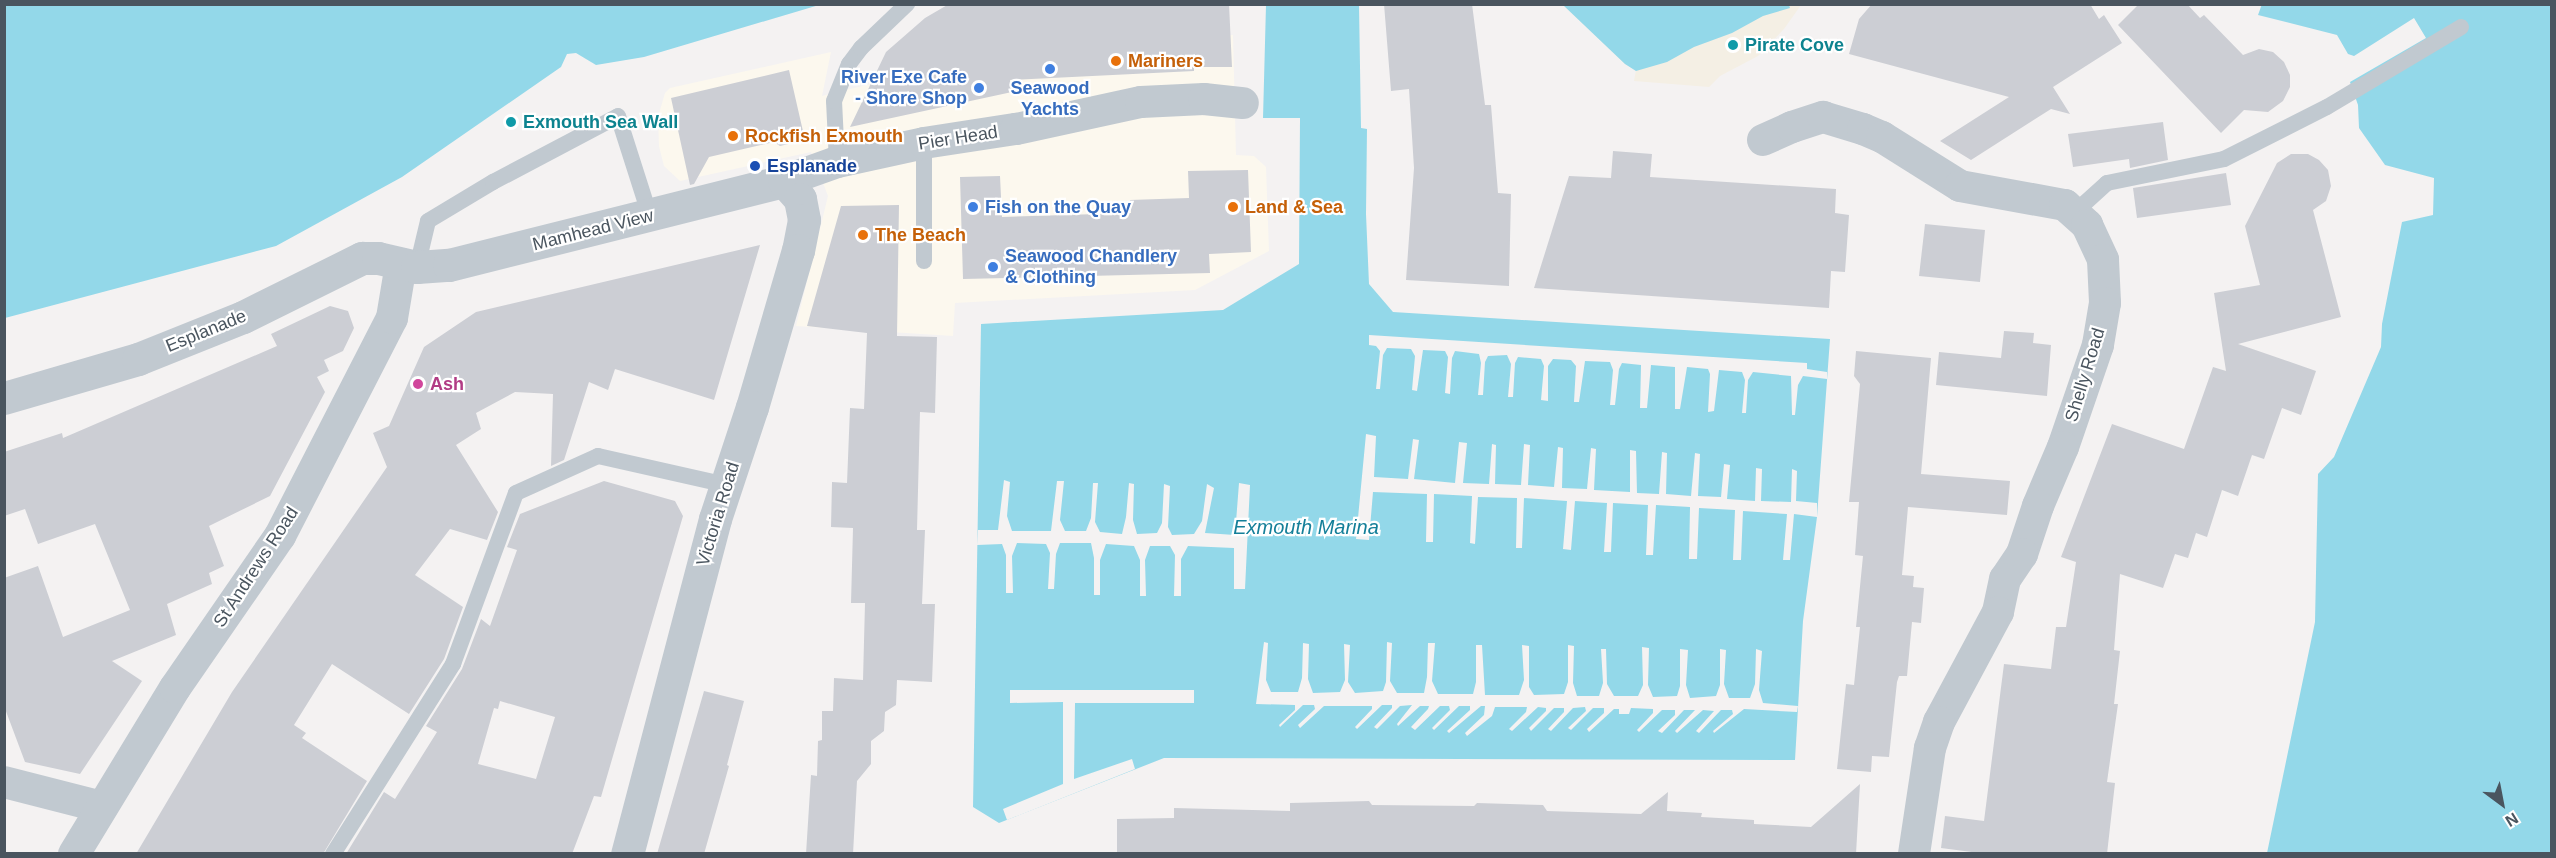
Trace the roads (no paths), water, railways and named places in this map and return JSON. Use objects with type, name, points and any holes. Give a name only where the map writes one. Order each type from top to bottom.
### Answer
[{"type":"street","name":"Pier Head","points":[[784,181],[837,162],[924,142],[1016,129],[1141,102],[1204,99],[1243,103]]},
{"type":"street","points":[[1763,140],[1823,117],[1882,137],[1960,186],[2065,205],[2074,212]]},
{"type":"street","name":"Mamhead View","points":[[409,265],[449,265],[784,181]]},
{"type":"street","name":"Victoria Road","points":[[627,854],[699,574],[798,250],[804,220],[800,199],[784,181]]},
{"type":"street","name":"Shelly Road","points":[[1914,854],[1930,748],[1939,722],[1998,612],[2006,579],[2022,554],[2098,345],[2105,303],[2103,260],[2087,225],[2074,212]]},
{"type":"street","name":"Esplanade","points":[[4,398],[138,359],[243,317],[362,258],[378,258],[409,265]]},
{"type":"street","name":"St Andrews Road","points":[[74,854],[175,688],[280,536],[392,318],[409,265]]},
{"type":"street","points":[[4,782],[102,807]]},
{"type":"lane","points":[[837,162],[834,101],[849,64],[861,48],[907,4]]},
{"type":"lane","points":[[2074,212],[2107,183],[2224,159],[2328,107],[2461,27]]},
{"type":"lane","points":[[409,265],[428,221],[493,182],[618,117],[650,216]]},
{"type":"lane","points":[[924,142],[924,261]]},
{"type":"lane","points":[[333,854],[453,664],[516,493],[598,456],[727,484]]},
{"type":"water","points":[[5,4],[819,5],[644,57],[596,65],[576,53],[567,54],[561,67],[402,177],[276,246],[5,318]]},
{"type":"water","points":[[2262,4],[2551,5],[2551,853],[2267,853],[2315,622],[2318,474],[2334,457],[2381,347],[2382,324],[2402,222],[2433,215],[2434,178],[2385,165],[2359,128],[2358,105],[2350,82],[2426,38],[2414,18],[2354,56],[2348,54],[2337,35],[2258,15]]},
{"type":"water","name":"Exmouth Marina","points":[[1266,5],[1359,5],[1361,128],[1367,129],[1366,214],[1369,284],[1393,312],[1830,339],[1817,517],[1803,621],[1795,760],[1164,758],[999,823],[973,807],[981,324],[1223,310],[1299,264],[1300,118],[1263,118]]},
{"type":"water","points":[[1563,5],[1789,5],[1790,8],[1763,16],[1732,33],[1694,47],[1667,62],[1636,71],[1625,64]]},
{"type":"place","name":"Pirate Cove","points":[[1733,45]]},
{"type":"place","name":"Mariners","points":[[1116,61]]},
{"type":"place","name":"Seawood Yachts","points":[[1050,69]]},
{"type":"place","name":"River Exe Cafe - Shore Shop","points":[[979,88]]},
{"type":"place","name":"Exmouth Sea Wall","points":[[511,122]]},
{"type":"place","name":"Rockfish Exmouth","points":[[733,136]]},
{"type":"place","name":"Esplanade","points":[[755,166]]},
{"type":"place","name":"Fish on the Quay","points":[[973,207]]},
{"type":"place","name":"Land & Sea","points":[[1233,207]]},
{"type":"place","name":"The Beach","points":[[863,235]]},
{"type":"place","name":"Seawood Chandlery & Clothing","points":[[993,267]]},
{"type":"place","name":"Ash","points":[[418,384]]}]
